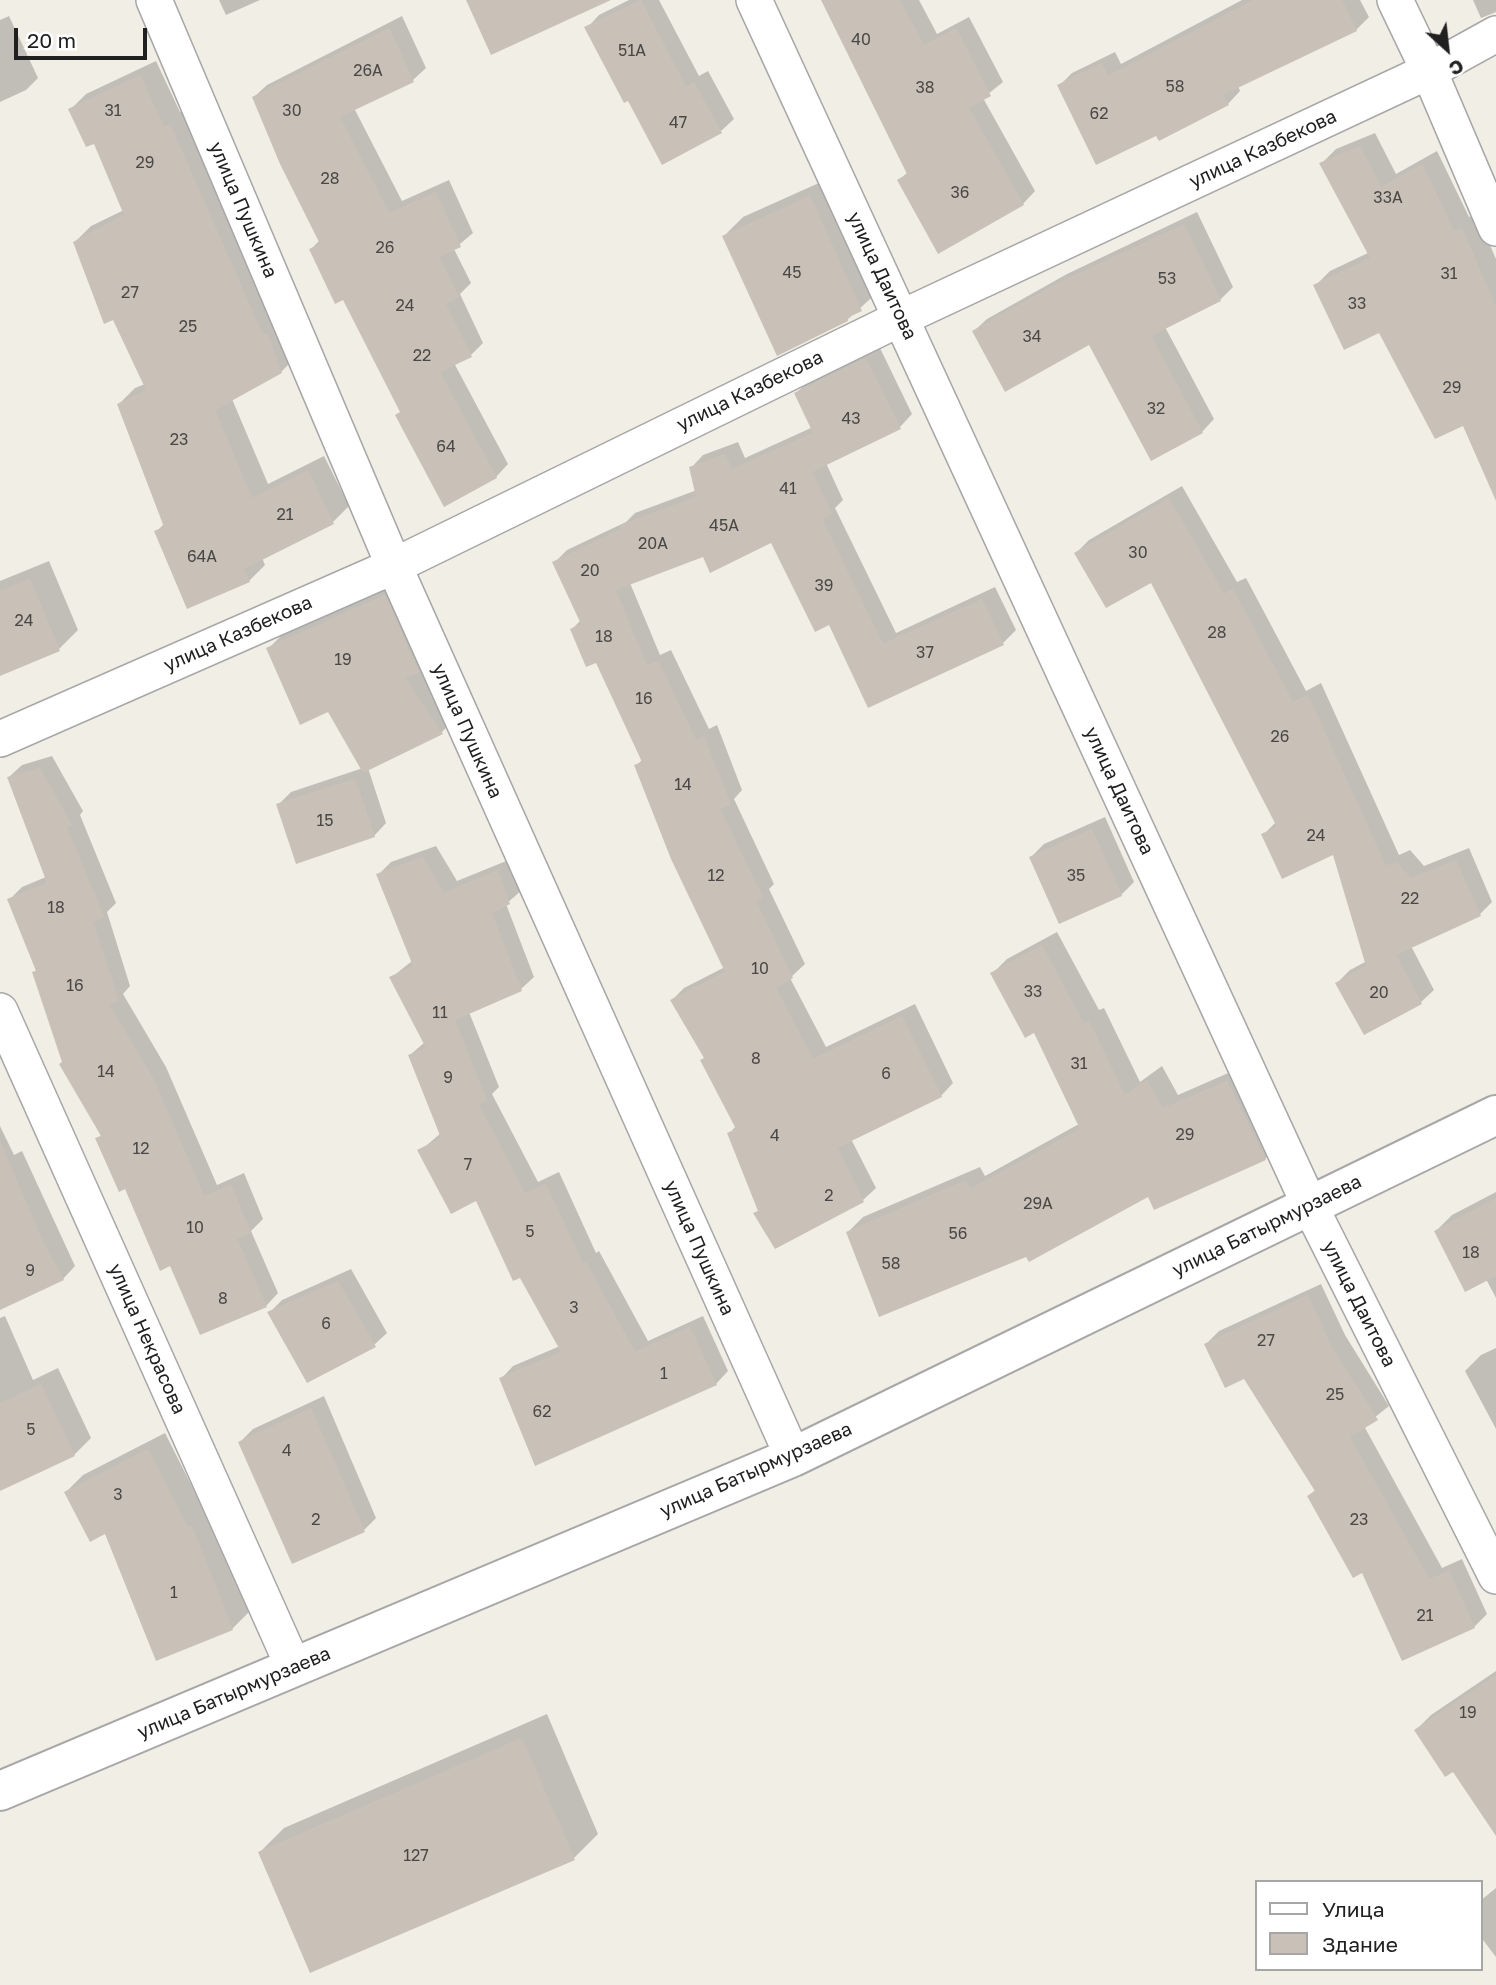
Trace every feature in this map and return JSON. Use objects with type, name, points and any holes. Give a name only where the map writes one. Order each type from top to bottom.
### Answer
[{"type":"street","name":"улица Пушкина","points":[[154,0],[394,566],[793,1457]]},
{"type":"street","name":"улица Даитова","points":[[754,0],[1310,1206],[1496,1576]]},
{"type":"street","points":[[1395,0],[1429,71],[1496,228]]},
{"type":"street","name":"улица Казбекова","points":[[0,739],[394,566],[901,318],[1429,71],[1496,34]]},
{"type":"street","name":"улица Некрасова","points":[[0,1011],[294,1668]]},
{"type":"street","name":"улица Батырмурзаева","points":[[0,1791],[793,1457],[1496,1115]]},
{"type":"building","points":[[466,0],[611,0],[491,55]]},
{"type":"building","points":[[641,0],[686,87],[694,82],[722,133],[662,165],[628,101],[624,103],[584,27]]},
{"type":"building","points":[[821,0],[900,0],[924,45],[956,28],[991,96],[969,108],[1024,205],[938,254],[897,180],[907,174]]},
{"type":"building","points":[[1253,0],[1342,0],[1357,31],[1223,95],[1229,105],[1159,141],[1156,136],[1096,165],[1057,85],[1102,63],[1108,76]]},
{"type":"building","points":[[389,28],[414,82],[340,117],[389,213],[436,192],[461,247],[439,257],[459,297],[446,304],[472,357],[440,372],[497,478],[444,507],[395,415],[400,412],[343,300],[335,304],[309,249],[320,244],[280,164],[252,97]]},
{"type":"building","points":[[140,75],[164,127],[170,124],[263,335],[267,333],[282,373],[215,410],[252,498],[308,470],[334,524],[244,569],[250,582],[187,609],[154,531],[164,527],[117,404],[146,390],[113,320],[104,324],[73,242],[124,215],[94,144],[86,147],[68,109]]},
{"type":"building","points":[[1360,146],[1381,187],[1422,164],[1454,231],[1462,228],[1496,307],[1496,501],[1463,426],[1435,439],[1379,333],[1344,350],[1313,285],[1370,258],[1319,163]]},
{"type":"building","points":[[810,196],[862,311],[847,318],[848,321],[777,356],[722,236]]},
{"type":"building","points":[[1184,224],[1221,301],[1151,336],[1203,433],[1151,461],[1089,345],[1005,392],[972,331],[1052,286]]},
{"type":"building","points":[[866,358],[901,429],[812,472],[832,514],[822,519],[883,644],[982,599],[1004,645],[868,708],[829,625],[815,632],[771,543],[710,573],[703,557],[616,590],[647,666],[658,661],[696,740],[704,737],[731,804],[720,809],[763,898],[756,901],[793,978],[776,988],[813,1059],[902,1016],[942,1097],[837,1148],[864,1202],[775,1249],[753,1213],[758,1211],[727,1133],[736,1129],[700,1060],[704,1058],[670,1000],[725,972],[671,859],[634,765],[642,762],[596,663],[586,667],[570,629],[581,624],[552,562],[621,529],[620,525],[696,497],[689,467],[725,454],[732,469],[813,433],[794,393]]},
{"type":"building","points":[[1169,498],[1224,594],[1233,589],[1293,702],[1308,695],[1386,866],[1396,862],[1411,878],[1456,860],[1481,916],[1396,955],[1422,1004],[1364,1035],[1335,983],[1366,966],[1333,855],[1282,879],[1261,834],[1277,827],[1151,583],[1106,608],[1074,553]]},
{"type":"building","points":[[30,579],[60,651],[0,676],[0,591]]},
{"type":"building","points":[[385,595],[419,672],[405,678],[443,734],[363,773],[328,712],[300,725],[266,648]]},
{"type":"building","points":[[40,768],[72,825],[67,827],[104,917],[93,922],[119,1001],[109,1004],[154,1080],[204,1196],[231,1185],[251,1233],[237,1239],[267,1307],[200,1335],[170,1266],[160,1271],[125,1189],[119,1192],[95,1138],[101,1136],[59,1064],[62,1062],[32,972],[36,971],[7,899],[47,883],[7,777]]},
{"type":"building","points":[[355,779],[375,837],[296,864],[276,804]]},
{"type":"building","points":[[1092,829],[1122,896],[1059,924],[1029,857]]},
{"type":"building","points":[[423,857],[444,893],[498,870],[510,904],[492,913],[522,991],[455,1020],[487,1101],[479,1105],[525,1193],[546,1184],[583,1264],[586,1262],[635,1352],[690,1327],[717,1385],[535,1466],[499,1378],[561,1352],[520,1278],[513,1281],[476,1201],[451,1214],[417,1150],[441,1138],[408,1055],[426,1048],[389,977],[413,966],[376,874]]},
{"type":"building","points":[[1042,945],[1084,1024],[1089,1021],[1125,1095],[1147,1080],[1163,1108],[1227,1081],[1266,1160],[1154,1210],[1148,1197],[1029,1262],[1026,1257],[879,1317],[846,1232],[966,1180],[970,1189],[1080,1129],[1034,1033],[1025,1038],[990,973]]},
{"type":"building","points":[[0,1141],[43,1242],[64,1280],[0,1310]]},
{"type":"building","points":[[1496,1198],[1496,1276],[1465,1292],[1434,1231]]},
{"type":"building","points":[[338,1281],[376,1347],[307,1383],[267,1312]]},
{"type":"building","points":[[1308,1295],[1332,1348],[1378,1420],[1350,1437],[1429,1579],[1449,1571],[1475,1628],[1402,1661],[1362,1573],[1353,1578],[1307,1496],[1315,1491],[1244,1379],[1225,1388],[1204,1344]]},
{"type":"building","points":[[41,1384],[75,1456],[0,1491],[0,1403]]},
{"type":"building","points":[[311,1408],[365,1532],[292,1564],[238,1442]]},
{"type":"building","points":[[148,1449],[188,1527],[192,1526],[233,1630],[156,1661],[105,1534],[90,1542],[64,1492]]},
{"type":"building","points":[[1496,1675],[1496,1836],[1453,1772],[1445,1777],[1414,1730]]},
{"type":"building","points":[[522,1738],[575,1860],[310,1973],[258,1852]]}]
